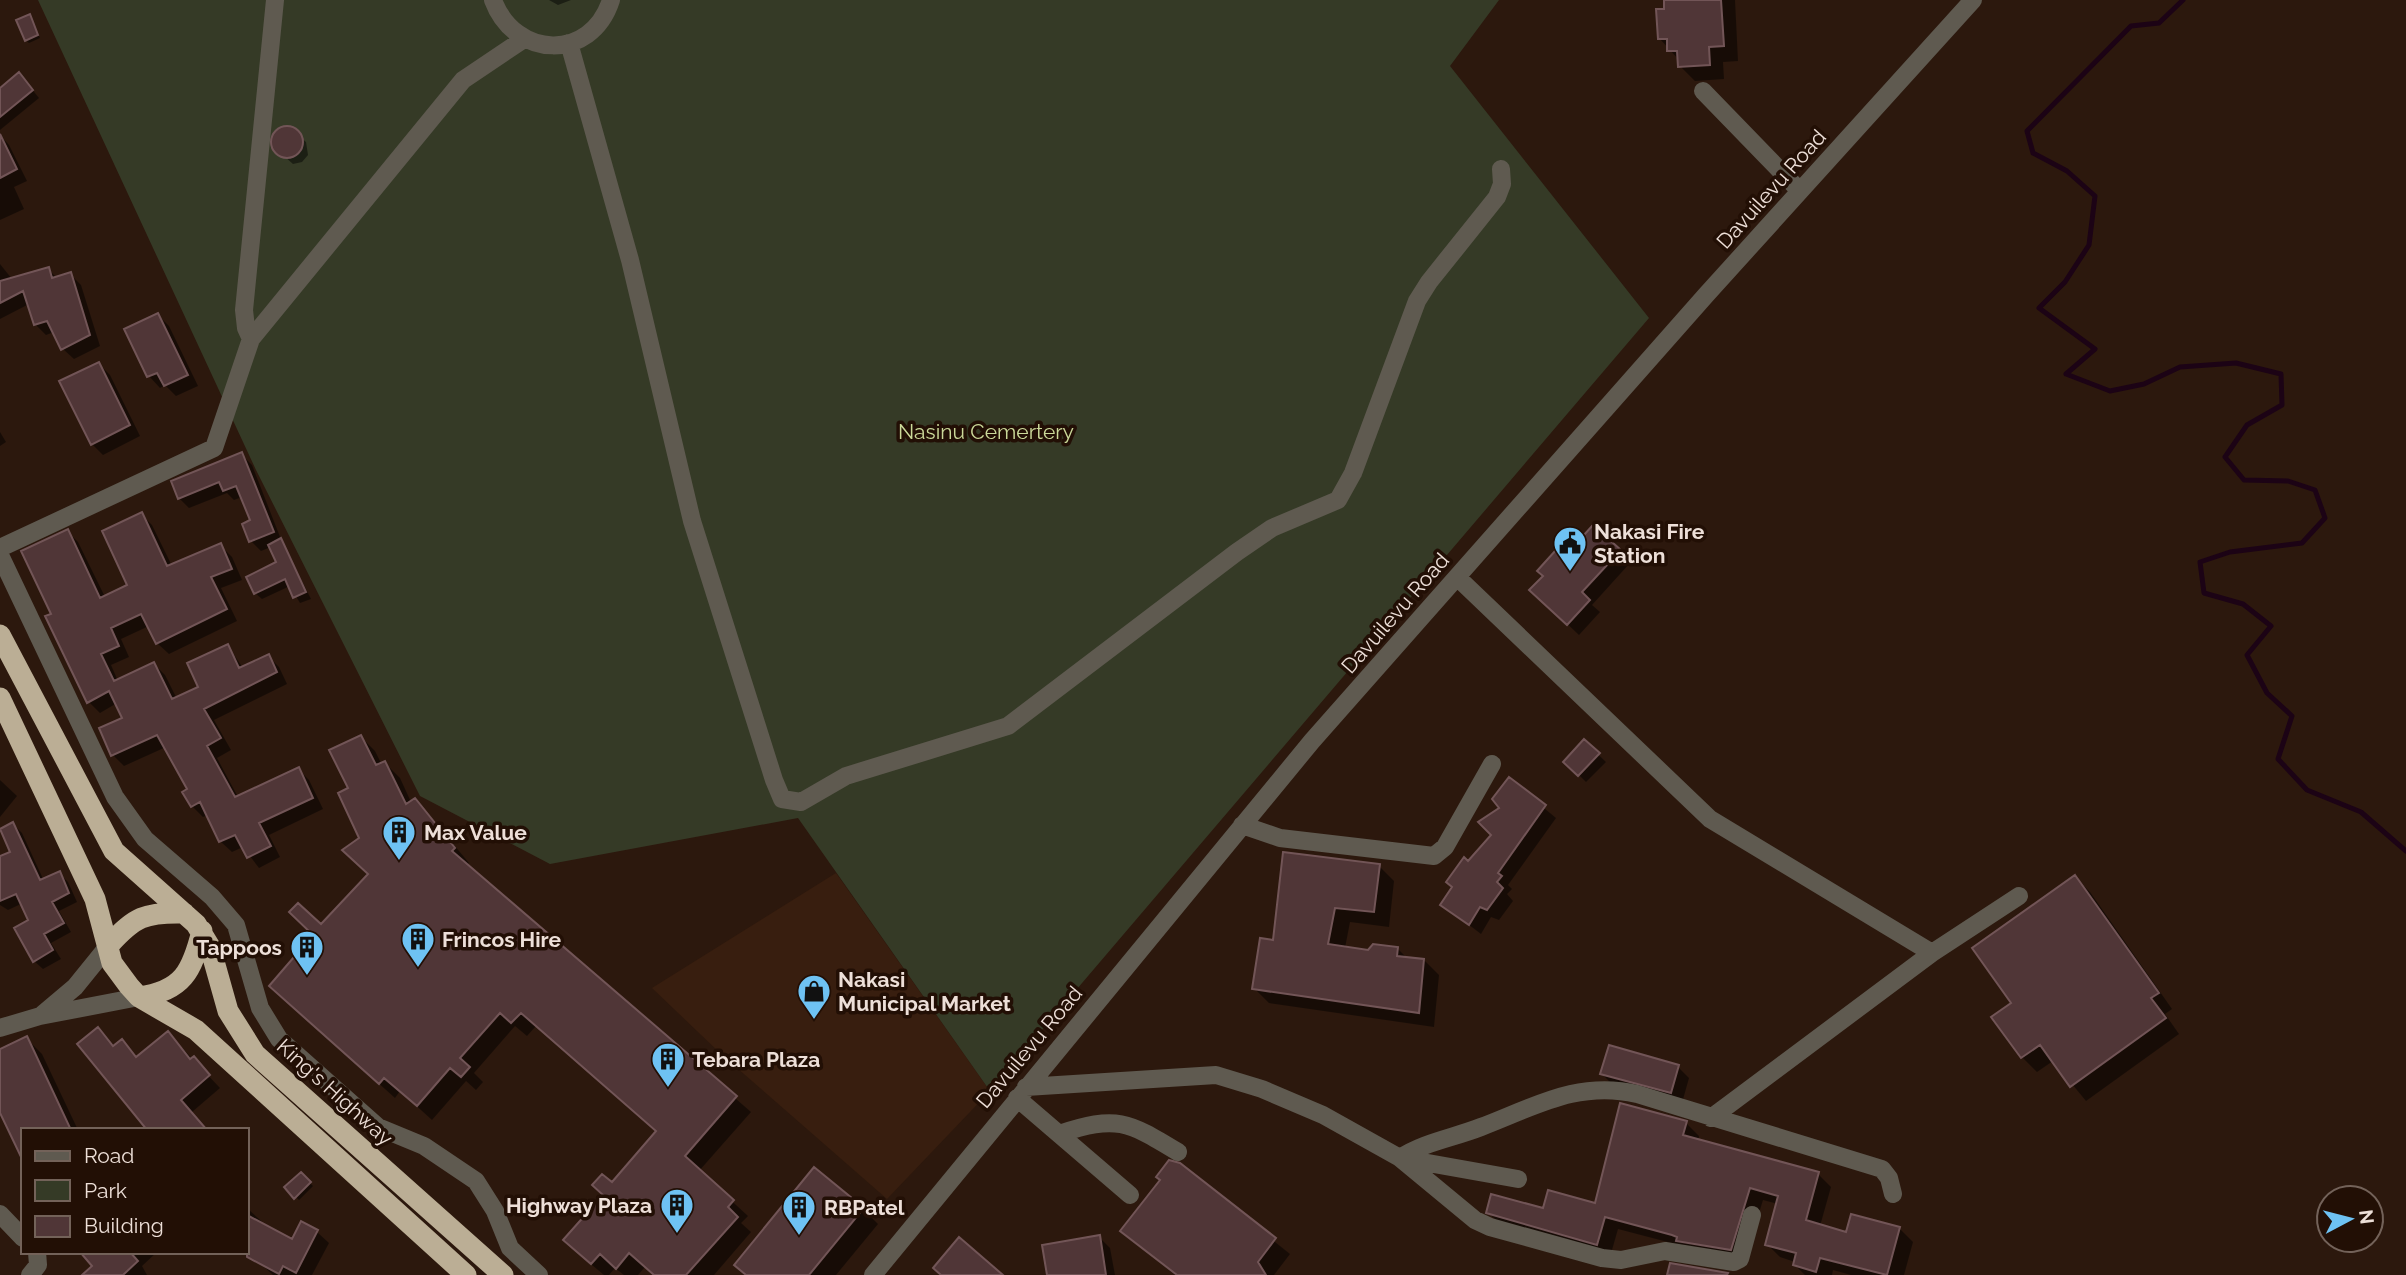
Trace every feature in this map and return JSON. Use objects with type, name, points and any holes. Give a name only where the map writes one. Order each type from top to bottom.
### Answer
[{"type":"highway","name":"King's Highway","points":[[0,635],[114,851],[202,931],[215,960],[228,1012],[255,1054],[503,1275]]},
{"type":"highway","points":[[0,698],[95,899],[112,963],[139,997],[196,1030],[466,1275]]},
{"type":"highway","points":[[109,945],[135,920],[151,913],[184,914]]},
{"type":"highway","points":[[139,997],[160,993],[182,979],[193,963],[202,931]]},
{"type":"street","points":[[251,339],[246,328],[244,310],[275,0]]},
{"type":"street","points":[[492,0],[501,19],[524,39],[546,46],[569,43],[595,28],[611,0]]},
{"type":"street","name":"Davuilevu Road","points":[[873,1275],[1242,825],[1457,577],[1973,0]]},
{"type":"street","points":[[0,548],[214,448],[251,339],[463,80],[524,39]]},
{"type":"street","points":[[569,43],[630,260],[692,521],[766,758],[782,799],[801,802],[846,776],[1008,726],[1033,710],[1154,612],[1246,545],[1272,528],[1338,500],[1353,473],[1417,301],[1497,197],[1502,184],[1501,169]]},
{"type":"street","points":[[1703,91],[1800,191]]},
{"type":"street","points":[[0,555],[115,797],[145,839],[212,897],[236,925],[260,1008],[279,1039],[378,1127],[424,1146],[476,1181],[495,1211],[510,1248],[539,1275]]},
{"type":"street","points":[[1457,577],[1710,819],[1932,953]]},
{"type":"street","points":[[1242,825],[1280,838],[1434,856],[1445,847],[1492,764]]},
{"type":"street","points":[[1711,1118],[1932,953],[2019,896]]},
{"type":"street","points":[[40,1016],[75,987],[109,945]]},
{"type":"street","points":[[0,1028],[40,1016],[139,997]]},
{"type":"street","points":[[1021,1092],[1216,1075],[1262,1089],[1323,1115],[1400,1158],[1482,1224],[1602,1258],[1621,1260],[1665,1251],[1734,1262],[1740,1259],[1752,1215]]},
{"type":"street","points":[[1400,1158],[1426,1144],[1479,1128],[1551,1097],[1587,1089],[1620,1090],[1882,1169],[1889,1178],[1893,1194]]},
{"type":"street","points":[[1021,1092],[1059,1134],[1130,1195]]},
{"type":"street","points":[[1059,1134],[1114,1121],[1136,1126],[1178,1152]]},
{"type":"street","points":[[1400,1158],[1518,1179]]},
{"type":"street","points":[[0,1214],[21,1236]]},
{"type":"street","points":[[30,1275],[38,1265],[37,1254]]},
{"type":"shaded area","name":"Nakasi Municipal Market","points":[[836,873],[990,1091],[887,1199],[721,1054],[652,988]]},
{"type":"green space","name":"Nasinu Cemertery","points":[[38,0],[1499,0],[1450,66],[1649,318],[990,1091],[798,818],[550,864],[420,796],[256,470]]},
{"type":"building","points":[[1664,0],[1721,0],[1724,46],[1709,47],[1710,65],[1678,67],[1677,51],[1667,51],[1667,39],[1658,39],[1656,9],[1664,9]]},
{"type":"building","points":[[30,14],[38,35],[25,41],[16,20]]},
{"type":"building","points":[[19,72],[33,90],[0,117],[0,88]]},
{"type":"building","points":[[287,126],[298,131],[303,142],[298,153],[287,158],[276,153],[271,142],[276,131]]},
{"type":"building","points":[[0,134],[17,169],[0,178]]},
{"type":"building","points":[[49,267],[52,278],[71,272],[90,335],[61,350],[47,321],[34,325],[23,291],[0,303],[0,281]]},
{"type":"building","points":[[158,313],[188,375],[164,386],[157,373],[147,377],[124,329]]},
{"type":"building","points":[[99,362],[130,425],[91,445],[59,381]]},
{"type":"building","points":[[242,452],[274,532],[249,542],[242,524],[250,520],[236,486],[223,491],[219,482],[178,499],[171,481]]},
{"type":"building","points":[[142,512],[167,566],[221,543],[232,569],[211,577],[227,609],[156,644],[141,614],[111,628],[119,646],[101,654],[114,681],[154,662],[172,699],[198,687],[187,663],[228,644],[239,668],[269,654],[277,672],[204,709],[221,738],[207,746],[235,797],[299,767],[313,798],[259,823],[271,846],[247,858],[235,835],[219,842],[200,802],[191,807],[182,792],[187,789],[157,735],[111,756],[99,728],[122,718],[109,691],[87,703],[45,616],[51,614],[21,551],[68,529],[100,598],[127,585],[102,531]]},
{"type":"building","name":"Nakasi Fire Station","points":[[1593,525],[1621,550],[1582,592],[1590,600],[1567,625],[1529,590],[1543,576],[1537,571],[1556,550],[1564,557]]},
{"type":"building","points":[[281,538],[306,592],[293,598],[285,579],[254,594],[246,577],[276,562],[268,545]]},
{"type":"building","points":[[361,735],[376,765],[385,761],[406,804],[415,798],[455,848],[452,851],[737,1096],[685,1156],[734,1200],[728,1207],[738,1217],[686,1275],[654,1275],[629,1253],[616,1269],[600,1254],[591,1264],[563,1240],[603,1195],[592,1185],[602,1174],[612,1182],[656,1131],[521,1013],[511,1023],[500,1013],[460,1058],[470,1067],[461,1077],[450,1068],[417,1106],[384,1078],[379,1084],[269,986],[313,935],[289,912],[298,903],[321,924],[368,874],[342,850],[359,838],[338,793],[348,788],[329,750]]},
{"type":"building","points":[[1584,739],[1600,753],[1578,776],[1563,762]]},
{"type":"building","points":[[1509,777],[1546,805],[1498,873],[1502,876],[1497,882],[1503,888],[1487,910],[1480,907],[1469,925],[1440,905],[1452,887],[1446,882],[1464,857],[1468,861],[1491,835],[1478,822],[1499,808],[1492,799]]},
{"type":"building","points":[[13,822],[40,880],[60,871],[69,893],[52,902],[64,923],[44,934],[53,950],[33,962],[14,928],[28,920],[16,894],[0,901],[0,856],[10,852],[0,829]]},
{"type":"building","points":[[1283,852],[1380,864],[1374,912],[1335,908],[1328,944],[1368,950],[1373,944],[1398,947],[1397,956],[1424,959],[1419,1013],[1252,989],[1260,938],[1273,940]]},
{"type":"building","points":[[2075,875],[2159,993],[2151,998],[2166,1018],[2070,1087],[2040,1045],[2021,1058],[1991,1017],[2011,1003],[1972,948]]},
{"type":"building","points":[[98,1027],[113,1046],[122,1039],[136,1057],[168,1031],[190,1059],[194,1056],[210,1075],[181,1100],[205,1128],[145,1128],[77,1044]]},
{"type":"building","points":[[27,1036],[70,1128],[21,1128],[21,1157],[0,1113],[0,1049]]},
{"type":"building","points":[[1609,1045],[1679,1065],[1671,1093],[1600,1074]]},
{"type":"building","points":[[1620,1103],[1687,1121],[1683,1135],[1819,1172],[1806,1220],[1846,1232],[1851,1214],[1900,1227],[1887,1275],[1820,1258],[1816,1272],[1793,1265],[1796,1253],[1765,1245],[1778,1196],[1750,1188],[1731,1250],[1676,1241],[1677,1237],[1672,1235],[1605,1217],[1597,1245],[1486,1213],[1491,1194],[1543,1208],[1548,1190],[1595,1203]]},
{"type":"building","points":[[1169,1160],[1180,1163],[1276,1238],[1258,1262],[1266,1275],[1177,1275],[1120,1231],[1160,1180],[1156,1177]]},
{"type":"building","name":"RBPatel","points":[[814,1167],[864,1208],[809,1275],[746,1275],[734,1265]]},
{"type":"building","points":[[301,1172],[311,1182],[294,1199],[284,1187]]},
{"type":"building","points":[[248,1216],[292,1239],[301,1221],[318,1230],[296,1273],[283,1266],[279,1274],[247,1257]]},
{"type":"building","points":[[1100,1235],[1106,1275],[1047,1275],[1042,1245]]},
{"type":"building","points":[[959,1237],[1003,1275],[941,1275],[933,1268]]},
{"type":"building","points":[[82,1254],[132,1254],[138,1261],[123,1275],[82,1275],[92,1266]]},
{"type":"building","points":[[1670,1263],[1728,1273],[1667,1275]]},
{"type":"waterway","points":[[2183,0],[2159,23],[2131,26],[2027,131],[2033,153],[2067,171],[2095,196],[2089,245],[2065,282],[2039,308],[2095,349],[2066,374],[2110,391],[2144,384],[2180,367],[2236,363],[2281,374],[2282,405],[2247,425],[2225,457],[2244,480],[2288,481],[2315,490],[2325,518],[2302,543],[2230,552],[2200,562],[2204,593],[2243,604],[2271,626],[2247,655],[2267,693],[2292,716],[2278,759],[2307,790],[2361,812],[2406,851]]},
{"type":"place","name":"Nakasi Fire Station","points":[[1570,573]]},
{"type":"place","name":"Max Value","points":[[399,862]]},
{"type":"place","name":"Frincos Hire","points":[[418,969]]},
{"type":"place","name":"Tappoos","points":[[307,977]]},
{"type":"place","name":"Nakasi Municipal Market","points":[[814,1021]]},
{"type":"place","name":"Tebara Plaza","points":[[668,1089]]},
{"type":"place","name":"Highway Plaza","points":[[677,1235]]},
{"type":"place","name":"RBPatel","points":[[799,1237]]}]
